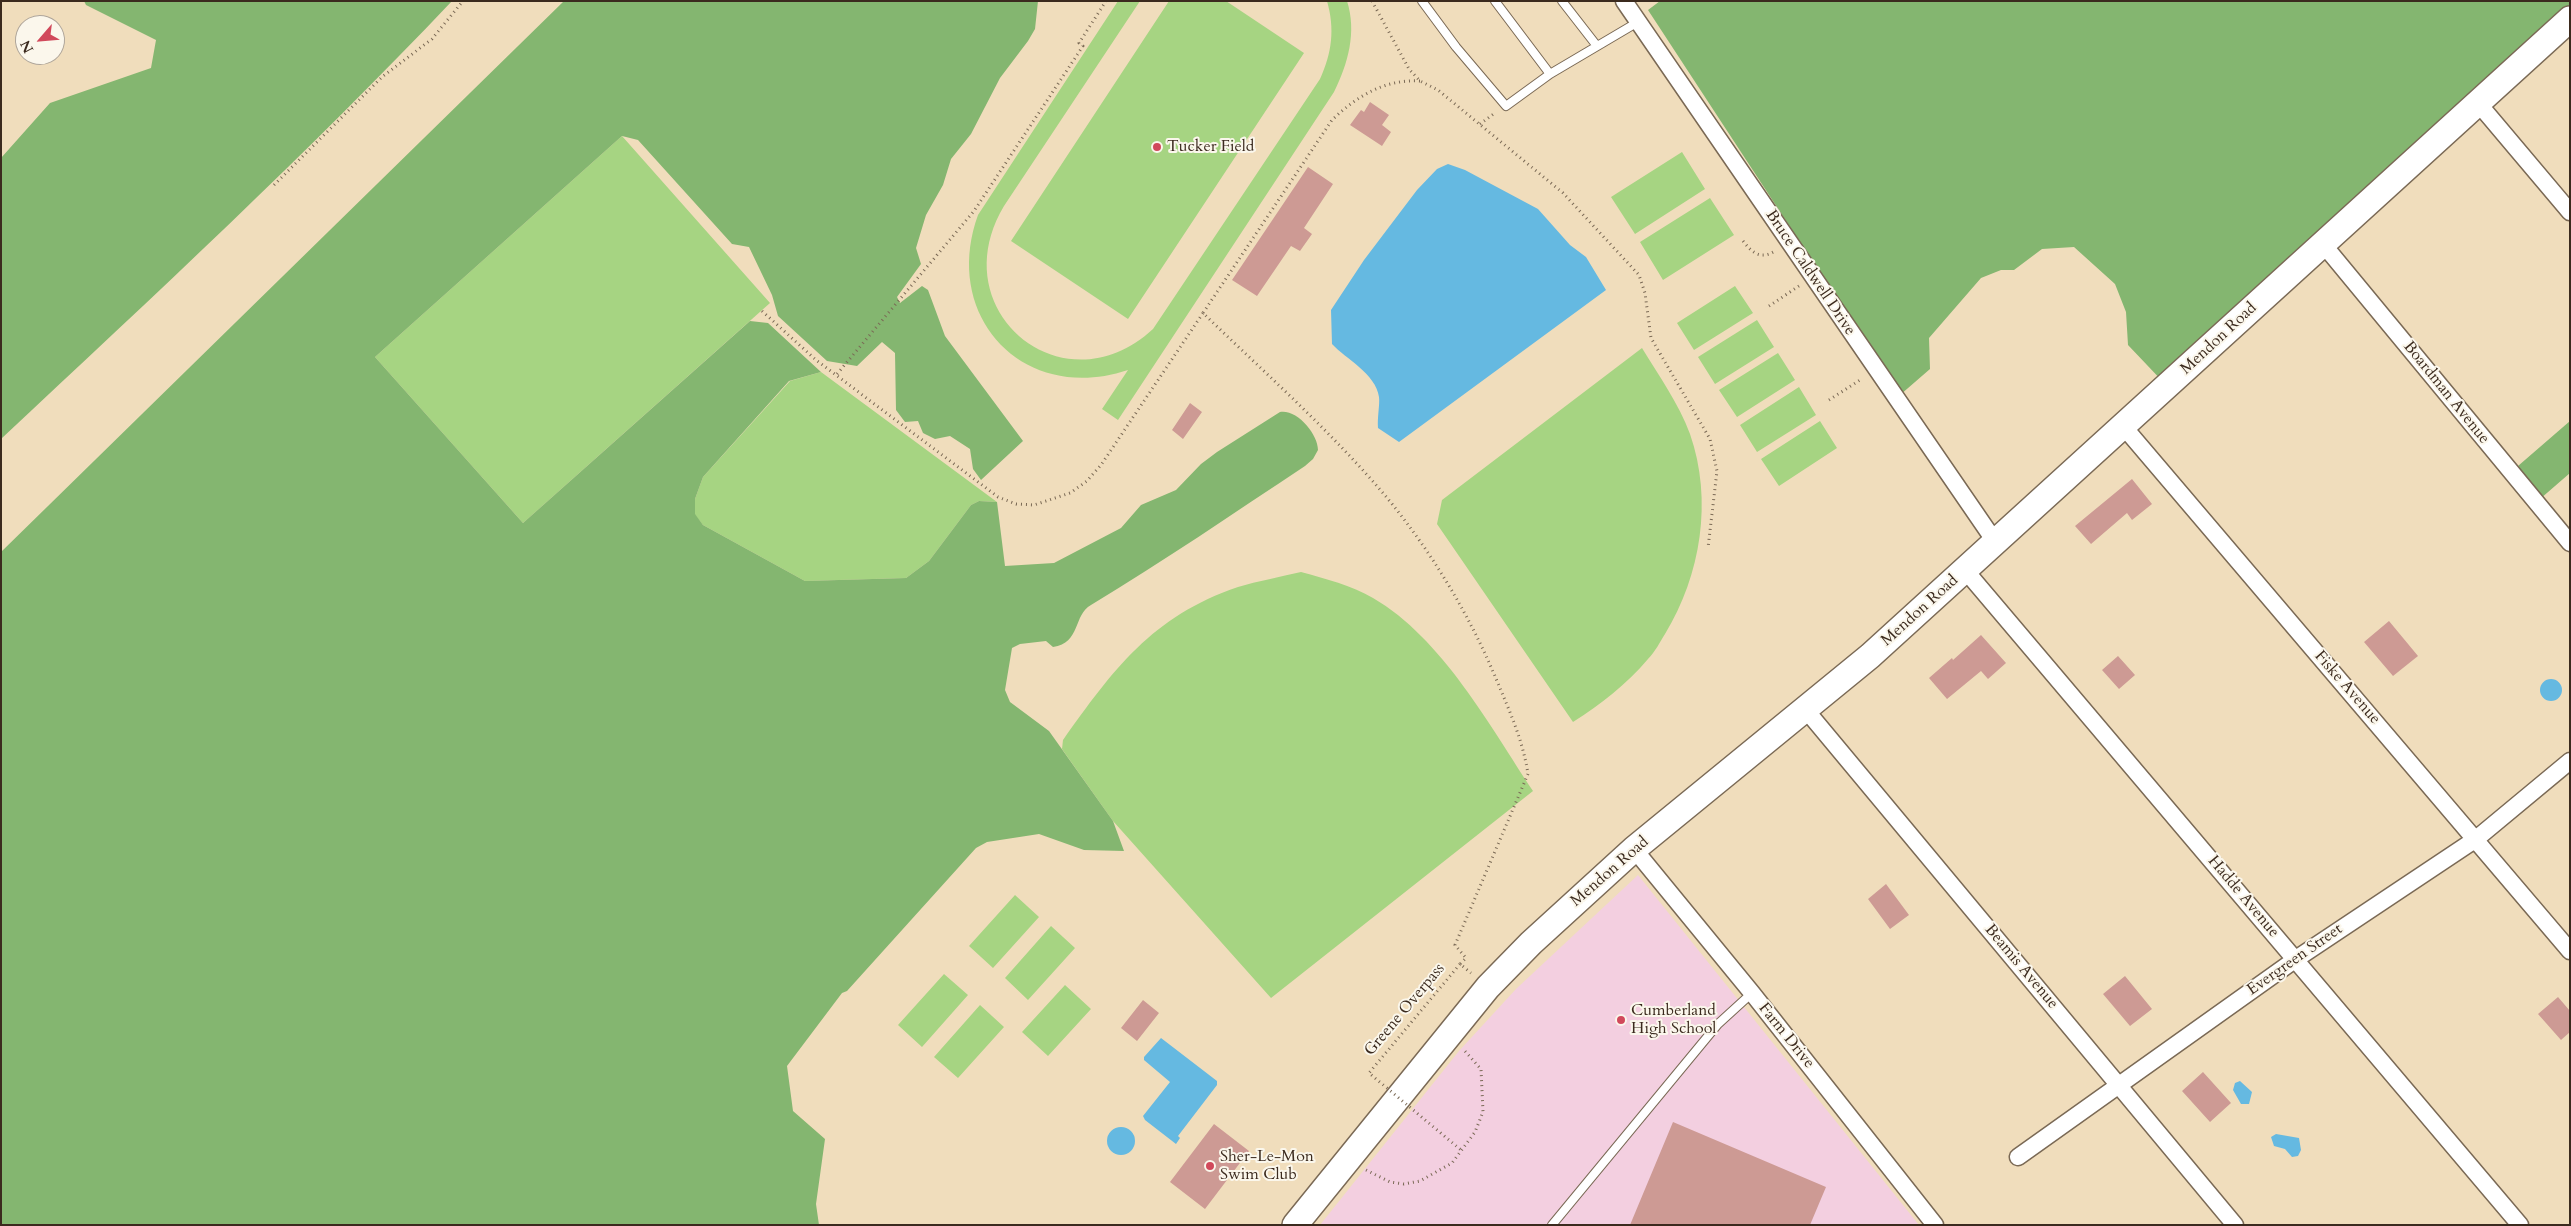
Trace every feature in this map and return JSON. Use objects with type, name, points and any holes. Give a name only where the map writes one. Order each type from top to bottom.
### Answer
[{"type":"main road","name":"Mendon Road","points":[[1295,1225],[1488,988],[1531,943],[1634,849],[1870,656],[2124,427],[2570,19]]},
{"type":"street","name":"Bruce Caldwell Drive","points":[[1624,1],[1996,543]]},
{"type":"street","points":[[2478,103],[2570,212]]},
{"type":"street","name":"Boardman Avenue","points":[[2323,244],[2570,543]]},
{"type":"street","name":"Fiske Avenue","points":[[2124,427],[2570,951]]},
{"type":"street","name":"Hadde Avenue","points":[[1965,570],[2520,1225]]},
{"type":"street","name":"Beamis Avenue","points":[[1806,710],[2235,1225]]},
{"type":"street","name":"Evergreen Street","points":[[2018,1157],[2296,959],[2476,839],[2570,761]]},
{"type":"street","name":"Farm Drive","points":[[1634,849],[1752,993],[1935,1225]]},
{"type":"lane","points":[[1422,1],[1456,47],[1506,106],[1550,74],[1638,22]]},
{"type":"lane","points":[[1495,1],[1550,74]]},
{"type":"lane","points":[[1562,1],[1597,46]]},
{"type":"lane","points":[[1552,1225],[1718,1024],[1752,993]]},
{"type":"path","points":[[274,184],[382,77],[432,39],[463,1]]},
{"type":"path","points":[[837,374],[974,211],[1083,46],[1079,43],[1106,1]]},
{"type":"path","points":[[1372,1],[1409,69],[1420,81],[1438,90],[1563,193],[1639,275],[1645,293],[1648,330],[1651,338],[1710,439],[1716,460],[1717,471],[1708,548]]},
{"type":"path","points":[[762,310],[816,360],[998,497],[1016,504],[1034,505],[1070,493],[1101,465],[1332,120],[1345,107],[1367,93],[1404,80],[1420,81]]},
{"type":"path","points":[[1480,124],[1506,106]]},
{"type":"path","points":[[1743,241],[1750,251],[1759,255],[1770,254],[1775,251]]},
{"type":"path","points":[[1770,306],[1799,286]]},
{"type":"path","points":[[1203,313],[1344,450],[1388,500],[1432,558],[1479,638],[1524,747],[1528,774],[1455,944],[1466,958],[1460,964],[1475,976]]},
{"type":"path","points":[[1829,400],[1860,380]]},
{"type":"path","name":"Greene Overpass","points":[[1460,964],[1369,1073],[1461,1150]]},
{"type":"path","points":[[1360,1166],[1390,1182],[1404,1184],[1420,1182],[1452,1163],[1475,1132],[1483,1112],[1484,1090],[1482,1069],[1459,1044]]},
{"type":"shaded area","name":"Cumberland High School","points":[[1638,875],[1919,1225],[1320,1225],[1459,1051],[1516,989]]},
{"type":"green space","points":[[84,1],[452,1],[398,58],[286,169],[1,439],[1,158],[50,103],[151,68],[156,40],[86,5]]},
{"type":"green space","points":[[564,1],[1038,1],[1035,29],[1000,78],[971,134],[951,159],[943,185],[926,215],[916,248],[921,264],[897,297],[900,303],[922,286],[928,290],[945,336],[1023,441],[981,480],[973,469],[970,449],[950,436],[935,439],[923,433],[918,421],[905,422],[896,410],[895,353],[882,342],[857,366],[827,361],[778,316],[772,295],[749,247],[732,244],[638,140],[622,136],[375,357],[523,523],[750,321],[768,323],[821,372],[789,381],[703,477],[695,499],[695,514],[703,525],[805,581],[906,578],[929,561],[971,505],[979,501],[997,502],[1005,566],[1054,563],[1121,528],[1141,505],[1176,490],[1201,464],[1217,452],[1280,412],[1293,414],[1305,424],[1314,437],[1318,450],[1313,459],[1305,466],[1091,605],[1081,615],[1073,635],[1062,644],[1053,647],[1046,641],[1020,644],[1012,648],[1005,690],[1010,702],[1049,731],[1113,821],[1124,851],[1084,850],[1039,834],[987,842],[976,848],[847,991],[842,993],[787,1066],[793,1111],[825,1139],[816,1204],[819,1225],[1,1225],[1,552]]},
{"type":"green space","points":[[1118,1],[1140,1],[1004,206],[989,245],[988,281],[1000,313],[1021,338],[1050,354],[1083,360],[1118,352],[1153,329],[1320,79],[1330,50],[1331,41],[1331,21],[1327,1],[1347,1],[1350,13],[1351,36],[1347,59],[1334,92],[1118,420],[1102,409],[1128,370],[1090,378],[1055,375],[1025,363],[1000,344],[982,318],[971,287],[970,252],[978,215]]},
{"type":"green space","name":"Tucker Field","points":[[1169,1],[1226,1],[1304,53],[1128,319],[1011,241]]},
{"type":"green space","points":[[1660,1],[2570,1],[2570,20],[2166,385],[2128,345],[2126,312],[2115,284],[2074,247],[2042,249],[2014,270],[2001,270],[1981,278],[1929,338],[1930,369],[1900,395],[1648,10]]},
{"type":"green space","points":[[622,136],[770,303],[523,523],[375,357]]},
{"type":"green space","points":[[1682,152],[1705,189],[1635,234],[1611,197]]},
{"type":"green space","points":[[1710,198],[1734,235],[1663,280],[1640,242]]},
{"type":"green space","points":[[1735,286],[1753,313],[1694,350],[1677,323]]},
{"type":"green space","points":[[1757,320],[1774,347],[1715,384],[1698,357]]},
{"type":"green space","points":[[1642,348],[1674,401],[1690,434],[1697,459],[1701,485],[1700,537],[1687,587],[1665,634],[1651,656],[1622,686],[1573,722],[1437,524],[1442,500]]},
{"type":"green space","points":[[1778,353],[1795,380],[1737,417],[1719,390]]},
{"type":"green space","points":[[821,372],[997,502],[979,501],[971,505],[929,561],[906,578],[805,581],[703,525],[695,515],[695,499],[703,477],[790,381]]},
{"type":"green space","points":[[1799,387],[1816,415],[1757,452],[1740,425]]},
{"type":"green space","points":[[1820,421],[1837,448],[1779,486],[1761,459]]},
{"type":"green space","points":[[2570,421],[2570,473],[2540,499],[2518,471],[2518,466]]},
{"type":"green space","points":[[1301,572],[1365,593],[1398,615],[1421,636],[1463,685],[1533,791],[1271,998],[1113,821],[1062,749],[1063,740],[1099,691],[1137,648],[1158,630],[1181,613],[1208,599],[1238,587]]},
{"type":"green space","points":[[1015,895],[1039,917],[993,968],[969,946]]},
{"type":"green space","points":[[1051,926],[1075,948],[1028,1000],[1005,978]]},
{"type":"green space","points":[[944,974],[968,995],[922,1047],[898,1025]]},
{"type":"green space","points":[[1065,985],[1091,1009],[1048,1056],[1022,1032]]},
{"type":"green space","points":[[980,1005],[1004,1027],[958,1078],[934,1057]]},
{"type":"water","points":[[1448,164],[1465,170],[1538,209],[1570,245],[1586,257],[1606,290],[1399,442],[1378,428],[1379,397],[1372,381],[1360,367],[1332,344],[1331,310],[1364,260],[1417,190],[1437,169]]},
{"type":"water","points":[[2551,679],[2561,686],[2562,690],[2555,700],[2551,701],[2541,694],[2540,690],[2547,680]]},
{"type":"water","points":[[1161,1038],[1217,1081],[1217,1085],[1178,1136],[1180,1138],[1176,1144],[1145,1120],[1143,1116],[1170,1082],[1144,1060],[1144,1057]]},
{"type":"water","points":[[2240,1081],[2252,1092],[2249,1104],[2241,1104],[2233,1090],[2235,1083]]},
{"type":"water","points":[[1121,1127],[1131,1131],[1135,1141],[1131,1151],[1121,1155],[1111,1151],[1107,1141],[1111,1131]]},
{"type":"water","points":[[2276,1134],[2299,1138],[2301,1150],[2298,1156],[2292,1157],[2285,1149],[2274,1146],[2271,1137]]},
{"type":"building","points":[[1370,102],[1389,115],[1382,125],[1391,132],[1382,146],[1350,125],[1361,110],[1364,112]]},
{"type":"building","points":[[1308,167],[1333,184],[1304,228],[1312,234],[1300,251],[1291,246],[1257,296],[1232,280]]},
{"type":"building","points":[[1190,403],[1202,412],[1183,439],[1172,430]]},
{"type":"building","points":[[2132,479],[2152,504],[2132,520],[2127,513],[2091,544],[2075,526]]},
{"type":"building","points":[[2389,621],[2418,656],[2393,676],[2364,642]]},
{"type":"building","points":[[1981,635],[2006,663],[1988,679],[1981,671],[1947,699],[1929,678]]},
{"type":"building","points":[[2118,656],[2135,675],[2119,689],[2102,670]]},
{"type":"building","points":[[1886,884],[1909,915],[1890,929],[1868,899]]},
{"type":"building","points":[[2125,976],[2152,1009],[2130,1026],[2103,994]]},
{"type":"building","points":[[2558,997],[2570,1011],[2570,1032],[2561,1040],[2538,1014]]},
{"type":"building","points":[[1143,1000],[1159,1013],[1137,1041],[1121,1028]]},
{"type":"building","points":[[2203,1072],[2231,1103],[2210,1122],[2182,1091]]},
{"type":"building","points":[[1673,1122],[1826,1187],[1810,1225],[1630,1225]]},
{"type":"building","name":"Sher-Le-Mon Swim Club","points":[[1214,1124],[1249,1151],[1205,1209],[1170,1182]]},
{"type":"place","name":"Tucker Field","points":[[1157,147]]},
{"type":"place","name":"Cumberland High School","points":[[1621,1020]]},
{"type":"place","name":"Sher-Le-Mon Swim Club","points":[[1210,1166]]}]
